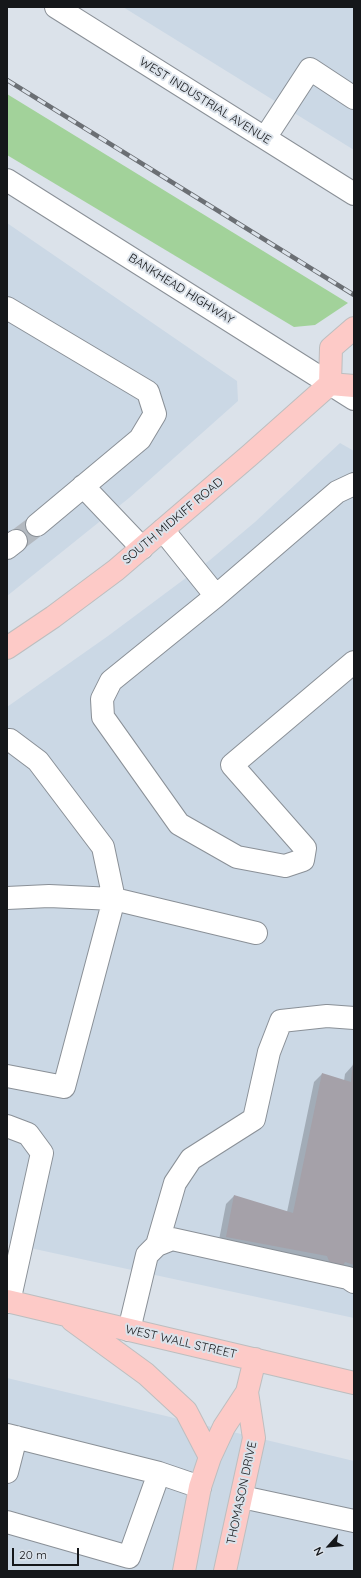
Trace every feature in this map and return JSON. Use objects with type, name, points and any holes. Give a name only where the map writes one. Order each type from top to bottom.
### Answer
[{"type":"main road","points":[[354,328],[332,348],[330,384],[354,386]]},
{"type":"main road","name":"SOUTH MIDKIFF ROAD","points":[[7,648],[53,617],[116,570],[330,384]]},
{"type":"main road","name":"WEST WALL STREET","points":[[8,1302],[354,1383]]},
{"type":"main road","points":[[64,1314],[146,1374],[186,1411],[210,1457]]},
{"type":"main road","name":"THOMASON DRIVE","points":[[184,1571],[200,1487],[210,1457],[224,1426],[247,1392],[255,1359]]},
{"type":"main road","name":"THOMASON DRIVE","points":[[225,1571],[254,1438],[247,1392]]},
{"type":"street","name":"WEST INDUSTRIAL AVENUE","points":[[56,7],[354,194]]},
{"type":"street","points":[[264,138],[310,69],[354,98]]},
{"type":"street","name":"BANKHEAD HIGHWAY","points":[[7,180],[354,399]]},
{"type":"street","points":[[7,308],[148,392],[155,414],[140,439],[37,525]]},
{"type":"street","points":[[354,484],[337,492],[216,596],[111,681],[102,699],[103,717],[179,824],[237,857],[285,866],[303,860],[305,848],[232,765],[354,662]]},
{"type":"street","points":[[83,486],[142,548]]},
{"type":"street","points":[[162,530],[216,596]]},
{"type":"street","points":[[7,1076],[64,1087],[114,899],[104,847],[38,761],[8,741]]},
{"type":"street","points":[[7,898],[49,896],[114,899],[256,933]]},
{"type":"street","points":[[157,1245],[175,1183],[191,1159],[254,1118],[269,1052],[281,1021],[327,1016],[354,1018]]},
{"type":"street","points":[[7,1126],[28,1134],[42,1153],[8,1302]]},
{"type":"street","points":[[129,1330],[147,1255],[157,1245],[172,1239],[348,1278],[354,1282]]},
{"type":"street","points":[[7,1472],[12,1436],[159,1473],[200,1487]]},
{"type":"street","points":[[7,1522],[127,1564],[159,1473]]},
{"type":"street","points":[[242,1498],[354,1522]]},
{"type":"shaded area","points":[[123,7],[354,7],[354,150]]},
{"type":"shaded area","points":[[7,223],[237,381],[238,401],[129,498],[7,596]]},
{"type":"shaded area","points":[[340,443],[354,451],[354,1318],[7,1243],[7,707],[108,636],[210,560],[255,522]]},
{"type":"shaded area","points":[[7,1378],[354,1461],[354,1571],[7,1571]]},
{"type":"green space","points":[[7,94],[348,303],[315,325],[294,327],[7,155]]},
{"type":"building","points":[[353,1063],[354,1265],[345,1262],[342,1267],[331,1266],[327,1256],[226,1237],[234,1195],[293,1213],[322,1073],[351,1082]]},
{"type":"tunnel","points":[[16,541],[37,525]]},
{"type":"railway","points":[[7,80],[354,295]]}]
